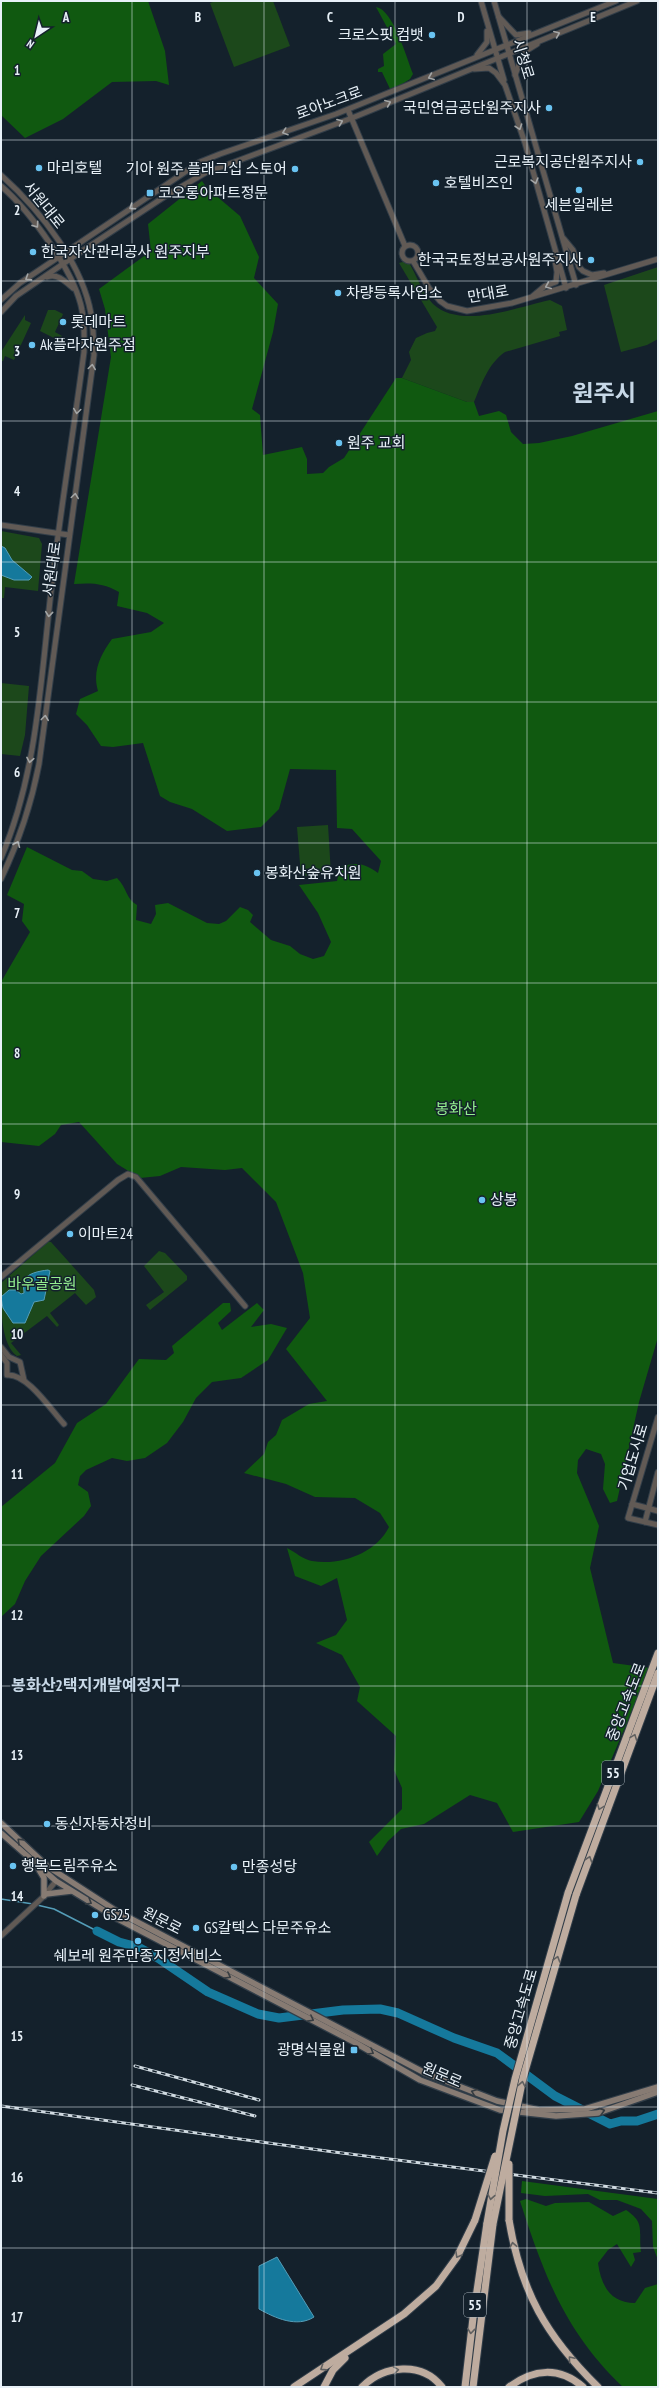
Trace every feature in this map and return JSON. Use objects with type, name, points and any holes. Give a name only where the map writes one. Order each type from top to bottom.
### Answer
[{"type":"highway","name":"중앙고속도로","points":[[472,2387],[490,2223],[503,2131],[530,2021],[568,1893],[658,1653]]},
{"type":"highway","name":"중앙고속도로","points":[[466,2387],[473,2318],[490,2223],[525,2071],[576,1895],[658,1673]]},
{"type":"highway","points":[[294,2387],[404,2314],[436,2286],[457,2257],[475,2220],[503,2131]]},
{"type":"highway","points":[[511,2136],[508,2179],[509,2220],[519,2269],[529,2295],[547,2327],[572,2361],[598,2387]]},
{"type":"highway","points":[[324,2387],[333,2370],[353,2349]]},
{"type":"highway","points":[[362,2387],[379,2374],[395,2369],[410,2368],[425,2373],[442,2387]]},
{"type":"highway","points":[[509,2387],[521,2378],[537,2372],[551,2371],[564,2375],[583,2387]]},
{"type":"main road","name":"원문로","points":[[1,1823],[36,1857],[60,1876],[118,1912],[287,1999],[425,2074],[537,2113]]},
{"type":"main road","name":"원문로","points":[[1,1833],[56,1881],[118,1919],[325,2026],[420,2080],[500,2110],[537,2113]]},
{"type":"main road","points":[[36,1864],[44,1878],[44,1896],[71,1891]]},
{"type":"main road","points":[[56,1881],[60,1876]]},
{"type":"main road","points":[[191,1956],[194,1951]]},
{"type":"main road","points":[[284,2005],[287,1999]]},
{"type":"main road","points":[[537,2113],[585,2109],[658,2087]]},
{"type":"main road","points":[[537,2113],[584,2115],[634,2101],[658,2092]]},
{"type":"street","name":"시청로","points":[[481,1],[505,85],[525,143],[553,242]]},
{"type":"street","name":"시청로","points":[[494,1],[508,54],[576,285]]},
{"type":"street","name":"로아노크로","points":[[1,300],[20,283],[200,162],[348,110],[616,1]]},
{"type":"street","points":[[508,54],[637,1]]},
{"type":"street","points":[[498,16],[516,35],[538,33]]},
{"type":"street","points":[[467,62],[484,49],[487,42],[487,24]]},
{"type":"street","points":[[515,76],[524,52],[542,40]]},
{"type":"street","name":"로아노크로","points":[[37,283],[167,195],[223,165],[352,118],[508,54]]},
{"type":"street","points":[[469,69],[489,68],[496,73],[505,85]]},
{"type":"street","points":[[348,110],[405,246]]},
{"type":"street","name":"서원대로","points":[[1,175],[28,200],[70,260],[89,305],[92,321],[94,355],[48,695],[32,801],[18,844],[1,880]]},
{"type":"street","name":"서원대로","points":[[1,186],[26,211],[58,258],[76,292],[83,315],[84,352],[58,533],[39,694],[22,801],[1,858]]},
{"type":"street","points":[[161,188],[167,195]]},
{"type":"street","points":[[562,237],[573,250],[579,268],[583,271],[592,275],[610,273]]},
{"type":"street","points":[[553,242],[566,288]]},
{"type":"street","points":[[530,298],[557,280],[553,242]]},
{"type":"street","points":[[411,245],[417,250],[418,256],[413,261],[406,261],[402,257],[401,252],[405,246],[411,245]]},
{"type":"street","points":[[576,285],[658,259]]},
{"type":"street","name":"만대로","points":[[413,261],[429,288],[440,301],[457,309],[467,311],[530,298],[576,285]]},
{"type":"street","points":[[1,312],[16,296],[37,283],[54,276],[63,280],[76,292]]},
{"type":"street","points":[[1,525],[69,535]]},
{"type":"street","points":[[39,694],[48,695]]},
{"type":"street","points":[[1,1277],[118,1180],[128,1174],[136,1177],[245,1306]]},
{"type":"street","points":[[1,1347],[14,1360],[20,1362],[24,1380]]},
{"type":"street","points":[[1,1354],[8,1368]]},
{"type":"street","points":[[14,1360],[8,1368],[7,1375],[14,1375],[24,1380],[64,1424]]},
{"type":"street","points":[[14,1375],[22,1369]]},
{"type":"street","name":"기업도시로","points":[[658,1416],[628,1518],[658,1525]]},
{"type":"street","name":"기업도시로","points":[[646,1522],[648,1508],[658,1476]]},
{"type":"street","name":"기업도시로","points":[[632,1504],[658,1511]]},
{"type":"street","points":[[1,1936],[44,1896],[56,1881]]},
{"type":"green space","points":[[1,1],[148,1],[165,51],[169,85],[156,81],[112,82],[63,119],[25,138],[1,115]]},
{"type":"green space","points":[[216,1],[273,1],[290,46],[234,67],[210,3]]},
{"type":"green space","points":[[376,7],[388,16],[394,25],[413,74],[410,79],[391,91],[382,72],[378,72],[378,69],[384,66],[383,54],[396,44]]},
{"type":"green space","name":"봉화산","points":[[202,181],[207,188],[240,216],[259,257],[254,278],[278,304],[273,332],[252,409],[260,415],[263,455],[302,447],[307,459],[307,474],[323,473],[329,467],[344,458],[396,378],[402,378],[467,402],[474,402],[479,416],[499,411],[506,415],[511,432],[523,444],[539,443],[572,436],[658,411],[658,1337],[639,1402],[617,1501],[610,1503],[603,1489],[605,1464],[601,1454],[586,1449],[578,1460],[577,1473],[599,1526],[590,1568],[613,1663],[650,1668],[598,1791],[579,1822],[513,1832],[497,1803],[470,1795],[424,1824],[401,1829],[388,1841],[377,1856],[369,1842],[402,1809],[402,1788],[394,1770],[396,1736],[357,1701],[360,1687],[342,1655],[316,1643],[336,1635],[347,1620],[337,1578],[321,1586],[295,1576],[287,1548],[303,1558],[312,1561],[323,1562],[346,1559],[367,1551],[376,1544],[389,1527],[380,1513],[355,1498],[315,1497],[286,1484],[244,1473],[264,1454],[268,1442],[276,1435],[282,1420],[309,1404],[327,1401],[286,1349],[310,1318],[303,1273],[276,1202],[242,1168],[225,1170],[181,1167],[160,1176],[140,1178],[117,1164],[79,1122],[61,1125],[55,1134],[39,1146],[1,1142],[1,982],[30,932],[22,921],[24,904],[7,895],[27,847],[72,870],[82,871],[93,879],[107,881],[117,878],[133,903],[137,905],[136,920],[151,924],[156,914],[155,905],[168,903],[207,923],[219,924],[226,921],[240,907],[248,910],[253,915],[250,922],[271,940],[290,946],[300,954],[313,959],[324,956],[331,942],[318,913],[299,885],[337,881],[340,867],[351,864],[364,865],[378,873],[381,861],[352,829],[337,828],[336,770],[290,769],[279,809],[261,827],[227,831],[192,809],[170,802],[160,796],[143,743],[113,747],[101,746],[87,725],[76,714],[80,699],[98,691],[96,684],[97,670],[101,657],[112,639],[151,632],[164,623],[147,613],[117,606],[119,592],[113,589],[97,584],[74,584],[111,357],[105,309],[99,289],[151,251],[148,224]]},
{"type":"green space","points":[[408,261],[429,300],[445,312],[474,316],[506,311],[550,300],[562,306],[567,330],[559,332],[560,336],[505,352],[490,368],[474,402],[467,402],[402,378],[411,360],[409,352],[416,338],[435,331],[437,327],[399,263]]},
{"type":"green space","points":[[658,267],[658,339],[647,345],[621,352],[604,285]]},
{"type":"green space","points":[[48,310],[55,310],[63,314],[61,319],[65,321],[64,323],[60,321],[55,332],[62,336],[60,341],[40,331]]},
{"type":"green space","points":[[25,315],[25,320],[31,323],[14,360],[5,356],[3,361],[1,361],[1,352]]},
{"type":"green space","points":[[1,531],[39,538],[42,544],[38,591],[5,587],[4,598],[1,598]]},
{"type":"green space","points":[[1,683],[29,686],[25,735],[20,756],[1,754]]},
{"type":"green space","points":[[328,825],[331,874],[301,876],[297,827]]},
{"type":"green space","name":"바우골공원","points":[[48,1242],[51,1242],[94,1290],[96,1297],[86,1305],[75,1293],[50,1313],[59,1325],[57,1327],[47,1316],[11,1343],[21,1355],[17,1356],[11,1350],[4,1333],[1,1283]]},
{"type":"green space","points":[[159,1251],[165,1253],[187,1276],[187,1280],[150,1310],[146,1305],[164,1292],[144,1266]]},
{"type":"green space","points":[[223,1303],[230,1303],[231,1311],[218,1323],[222,1330],[257,1303],[264,1310],[251,1327],[271,1324],[287,1328],[268,1360],[241,1378],[212,1382],[196,1398],[183,1422],[167,1443],[145,1458],[127,1461],[112,1458],[86,1470],[80,1476],[78,1485],[88,1492],[91,1506],[84,1516],[41,1556],[25,1581],[15,1604],[1,1617],[1,1507],[55,1463],[77,1423],[106,1404],[139,1359],[166,1360],[174,1353],[172,1346]]},
{"type":"green space","points":[[522,2181],[658,2199],[658,2260],[653,2247],[652,2221],[641,2209],[617,2200],[600,2200],[588,2194],[545,2196],[521,2193]]},
{"type":"green space","points":[[526,2199],[546,2206],[555,2203],[589,2202],[613,2216],[626,2210],[639,2223],[641,2252],[633,2253],[635,2260],[631,2267],[617,2244],[608,2250],[598,2263],[604,2285],[613,2296],[619,2300],[635,2303],[645,2288],[658,2284],[658,2387],[623,2387],[586,2345],[571,2323],[559,2301],[538,2254],[520,2201]]},
{"type":"water","points":[[1,546],[5,548],[12,560],[32,577],[29,580],[14,580],[1,575]]},
{"type":"water","points":[[48,1270],[50,1271],[44,1300],[34,1302],[25,1323],[13,1323],[3,1308],[1,1297],[9,1290],[16,1290],[21,1294],[24,1293],[23,1283],[27,1277],[33,1273]]},
{"type":"water","points":[[277,2257],[314,2317],[300,2322],[293,2322],[272,2316],[259,2309],[259,2266]]},
{"type":"waterway","points":[[1,1899],[33,1904]]},
{"type":"waterway","points":[[37,1905],[54,1909],[97,1931]]},
{"type":"waterway","points":[[97,1931],[119,1942],[138,1947],[158,1958],[208,1992],[258,2014],[279,2018],[343,2010],[380,2009],[398,2013],[454,2038],[497,2053],[555,2096],[610,2124],[621,2121],[637,2121],[658,2114]]},
{"type":"railway","points":[[135,2066],[259,2100]]},
{"type":"railway","points":[[132,2085],[255,2116]]},
{"type":"railway","points":[[1,2106],[334,2152],[658,2193]]},
{"type":"place","name":"크로스핏 컴뱃","points":[[432,35]]},
{"type":"place","name":"국민연금공단원주지사","points":[[549,108]]},
{"type":"place","name":"근로복지공단원주지사","points":[[640,162]]},
{"type":"place","name":"마리호텔","points":[[39,168]]},
{"type":"place","name":"기아 원주 플래그십 스토어","points":[[295,169]]},
{"type":"place","name":"호텔비즈인","points":[[436,183]]},
{"type":"place","name":"세븐일레븐","points":[[579,190]]},
{"type":"place","name":"코오롱아파트정문","points":[[150,193]]},
{"type":"place","name":"한국자산관리공사 원주지부","points":[[33,252]]},
{"type":"place","name":"한국국토정보공사원주지사","points":[[591,260]]},
{"type":"place","name":"차량등록사업소","points":[[338,293]]},
{"type":"place","name":"롯데마트","points":[[63,322]]},
{"type":"place","name":"Ak플라자원주점","points":[[32,345]]},
{"type":"place","name":"원주 교회","points":[[339,443]]},
{"type":"place","name":"봉화산숲유치원","points":[[257,873]]},
{"type":"place","name":"상봉","points":[[482,1200]]},
{"type":"place","name":"이마트24","points":[[70,1234]]},
{"type":"place","name":"동신자동차정비","points":[[47,1824]]},
{"type":"place","name":"행복드림주유소","points":[[13,1866]]},
{"type":"place","name":"만종성당","points":[[234,1867]]},
{"type":"place","name":"GS25","points":[[95,1915]]},
{"type":"place","name":"GS칼텍스 다문주유소","points":[[196,1928]]},
{"type":"place","name":"쉐보레 원주만종지정서비스","points":[[138,1941]]},
{"type":"place","name":"광명식물원","points":[[354,2050]]},
{"type":"district","name":"원주시","points":[[604,393]]},
{"type":"district","name":"봉화산2택지개발예정지구","points":[[96,1685]]}]
